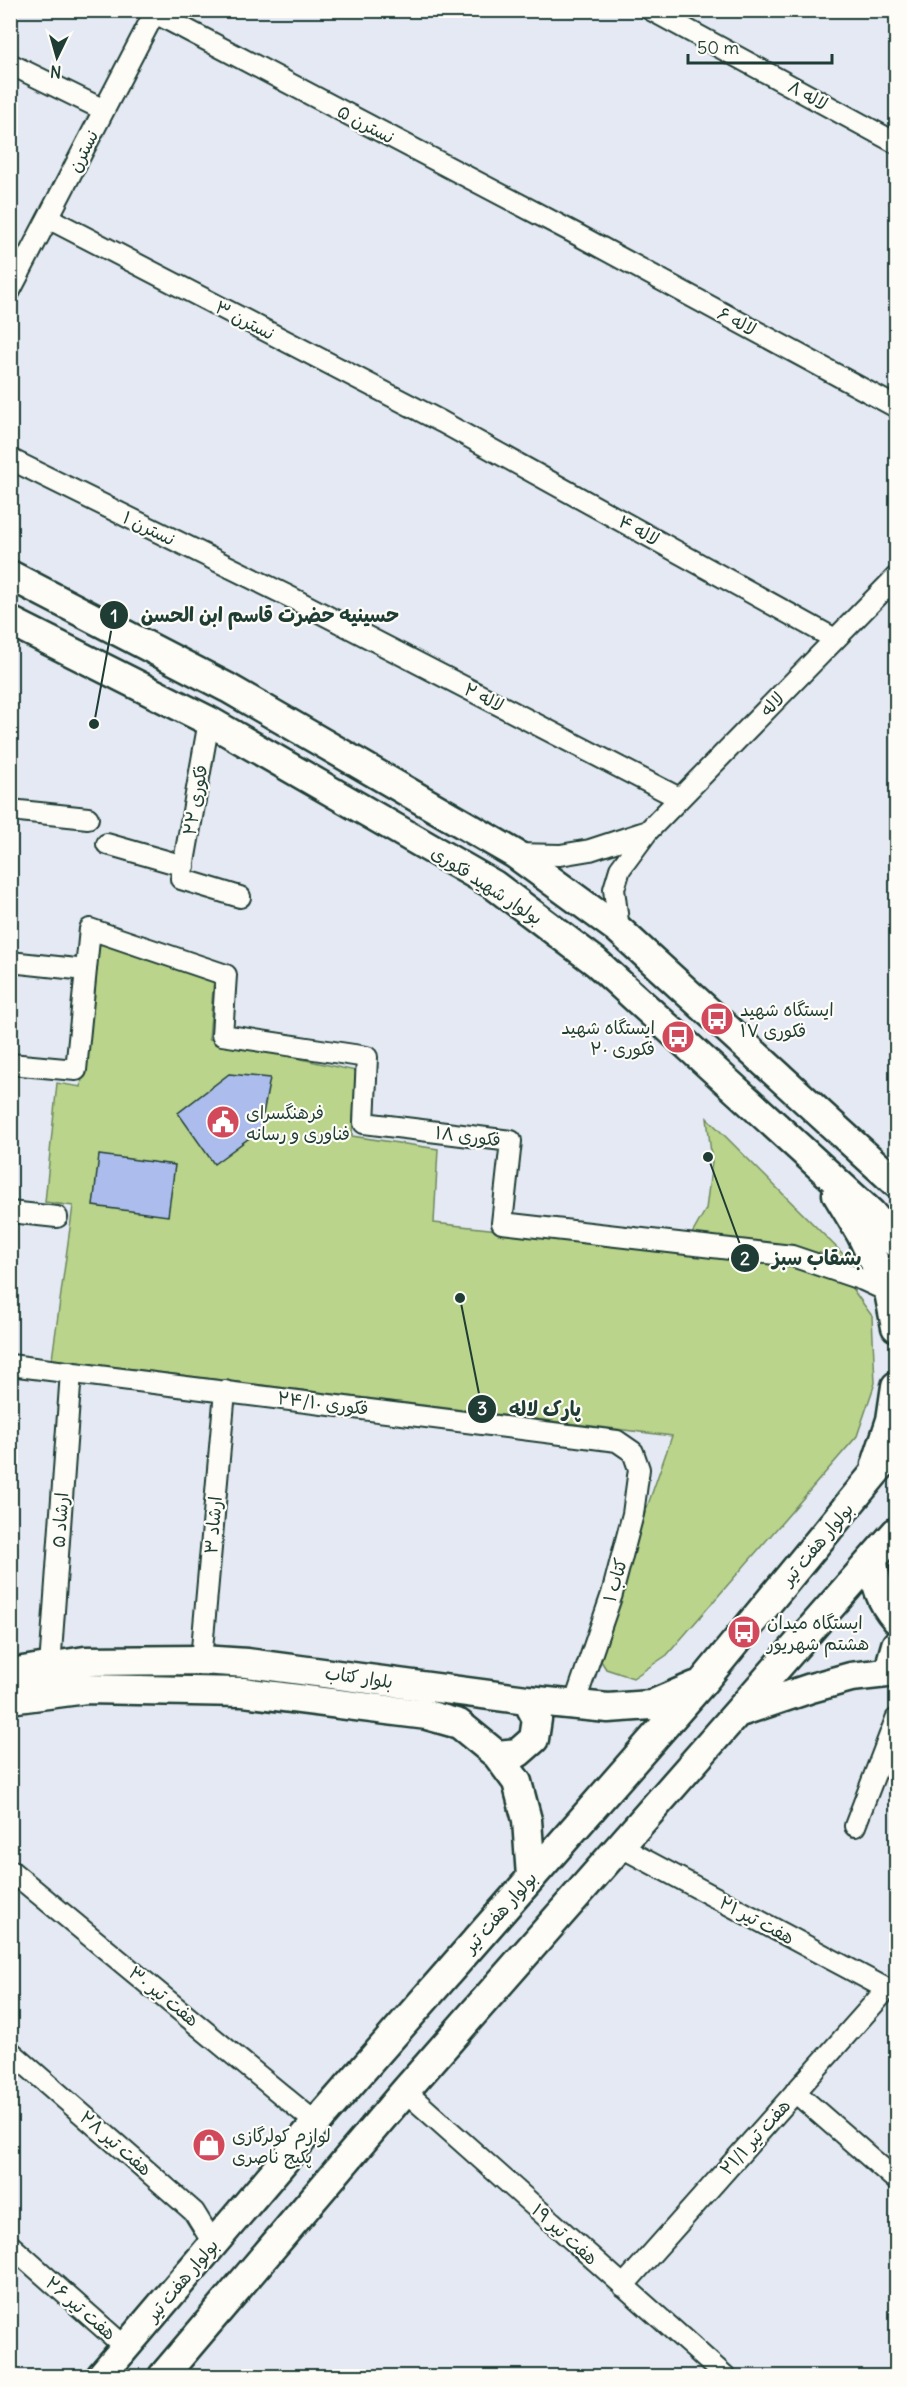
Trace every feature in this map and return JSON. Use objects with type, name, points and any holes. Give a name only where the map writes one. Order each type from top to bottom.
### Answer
[{"type":"main road","name":"بولوار شهید فکوری","points":[[10,575],[228,688],[515,855],[619,930],[897,1183]]},
{"type":"main road","name":"بولوار شهید فکوری","points":[[10,621],[209,721],[327,787],[503,892],[596,962],[818,1164],[884,1213],[897,1243]]},
{"type":"main road","points":[[818,1164],[861,1234],[889,1292],[897,1327]]},
{"type":"main road","points":[[872,1478],[891,1420],[897,1386]]},
{"type":"main road","name":"بولوار هفت تیر","points":[[101,2376],[316,2123],[702,1683],[897,1448]]},
{"type":"main road","points":[[163,2376],[405,2091],[897,1532]]},
{"type":"main road","points":[[873,1561],[876,1586],[885,1605],[897,1619]]},
{"type":"main road","name":"بلوار کتاب","points":[[10,1673],[86,1661],[201,1660],[247,1663],[527,1700],[608,1708],[651,1705],[702,1683]]},
{"type":"main road","points":[[735,1714],[896,1662]]},
{"type":"main road","name":"بلوار کتاب","points":[[10,1699],[86,1689],[243,1692],[428,1715],[459,1724],[497,1755],[518,1782],[527,1820],[531,1877]]},
{"type":"main road","points":[[497,1755],[518,1754],[534,1740],[537,1719],[527,1700]]},
{"type":"street","name":"لاله ۸","points":[[651,10],[897,143]]},
{"type":"street","name":"نسترن","points":[[10,291],[155,12]]},
{"type":"street","name":"نسترن ۵","points":[[155,12],[578,235]]},
{"type":"street","points":[[10,64],[104,110]]},
{"type":"street","name":"نسترن ۳","points":[[48,218],[442,422]]},
{"type":"street","name":"لاله ۶","points":[[578,235],[897,407]]},
{"type":"street","name":"لاله ۴","points":[[442,422],[836,639]]},
{"type":"street","name":"نسترن ۱","points":[[10,459],[288,596]]},
{"type":"street","name":"لاله","points":[[619,930],[614,889],[620,869],[648,831],[897,577]]},
{"type":"street","name":"لاله ۲","points":[[288,596],[679,798]]},
{"type":"street","name":"فکوری ۲۲","points":[[183,872],[209,721]]},
{"type":"street","points":[[10,810],[88,818]]},
{"type":"street","name":"لاله","points":[[515,855],[560,855],[590,850],[648,831]]},
{"type":"street","points":[[107,844],[183,872],[240,897]]},
{"type":"street","name":"فکوری ١٨","points":[[86,970],[90,929],[226,975],[222,1035],[367,1057],[364,1123],[511,1141],[502,1222],[792,1256],[863,1280],[889,1292]]},
{"type":"street","points":[[10,962],[86,970],[76,1070],[10,1064]]},
{"type":"street","points":[[10,1212],[57,1217]]},
{"type":"street","name":"فکوری ۲۴/۱۰","points":[[10,1365],[617,1441],[633,1452]]},
{"type":"street","name":"ارشاد ۵","points":[[50,1667],[71,1372]]},
{"type":"street","name":"ارشاد ۳","points":[[201,1660],[225,1391]]},
{"type":"street","name":"کتاب ۱","points":[[574,1705],[612,1594],[633,1514],[639,1469],[633,1452]]},
{"type":"street","points":[[855,1826],[897,1719]]},
{"type":"street","name":"هفت تیر ۲۱","points":[[619,1846],[892,1989]]},
{"type":"street","name":"هفت تیر ۳۰","points":[[10,1870],[316,2123]]},
{"type":"street","name":"هفت تیر ۲۱/۱","points":[[623,2286],[795,2092],[892,1989]]},
{"type":"street","name":"هفت تیر ۲۸","points":[[10,2051],[194,2212],[213,2243]]},
{"type":"street","name":"هفت تیر ۱۹","points":[[405,2091],[724,2376]]},
{"type":"street","points":[[795,2092],[897,2180]]},
{"type":"street","name":"هفت تیر ۲۶","points":[[10,2245],[125,2347]]},
{"type":"green space","points":[[96,940],[214,977],[209,1039],[356,1071],[352,1136],[438,1149],[434,1223],[791,1262],[846,1280],[872,1316],[875,1383],[857,1436],[667,1655],[633,1678],[606,1669],[596,1653],[672,1436],[52,1359],[73,1206],[45,1202],[57,1083],[81,1087]]},
{"type":"green space","points":[[707,1118],[846,1257],[692,1234],[706,1209],[712,1162]]},
{"type":"building","name":"فرهنگسرای فناوری و رسانه","points":[[229,1074],[270,1078],[260,1130],[214,1164],[178,1113]]},
{"type":"building","points":[[99,1155],[175,1165],[168,1216],[93,1206]]},
{"type":"place","name":"حسینیه حضرت قاسم ابن الحسن","points":[[94,724]]},
{"type":"place","name":"ایستگاه شهید فکوری ۱۷","points":[[717,1019]]},
{"type":"place","name":"ایستگاه شهید فکوری ۲۰","points":[[678,1037]]},
{"type":"place","name":"فرهنگسرای فناوری و رسانه","points":[[223,1122]]},
{"type":"place","name":"بشقاب سبز","points":[[708,1157]]},
{"type":"place","name":"پارک لاله","points":[[460,1298]]},
{"type":"place","name":"ایستگاه میدان هشتم شهریور","points":[[744,1632]]},
{"type":"place","name":"لوازم کولرگازی پکیج ناصری","points":[[209,2145]]}]
